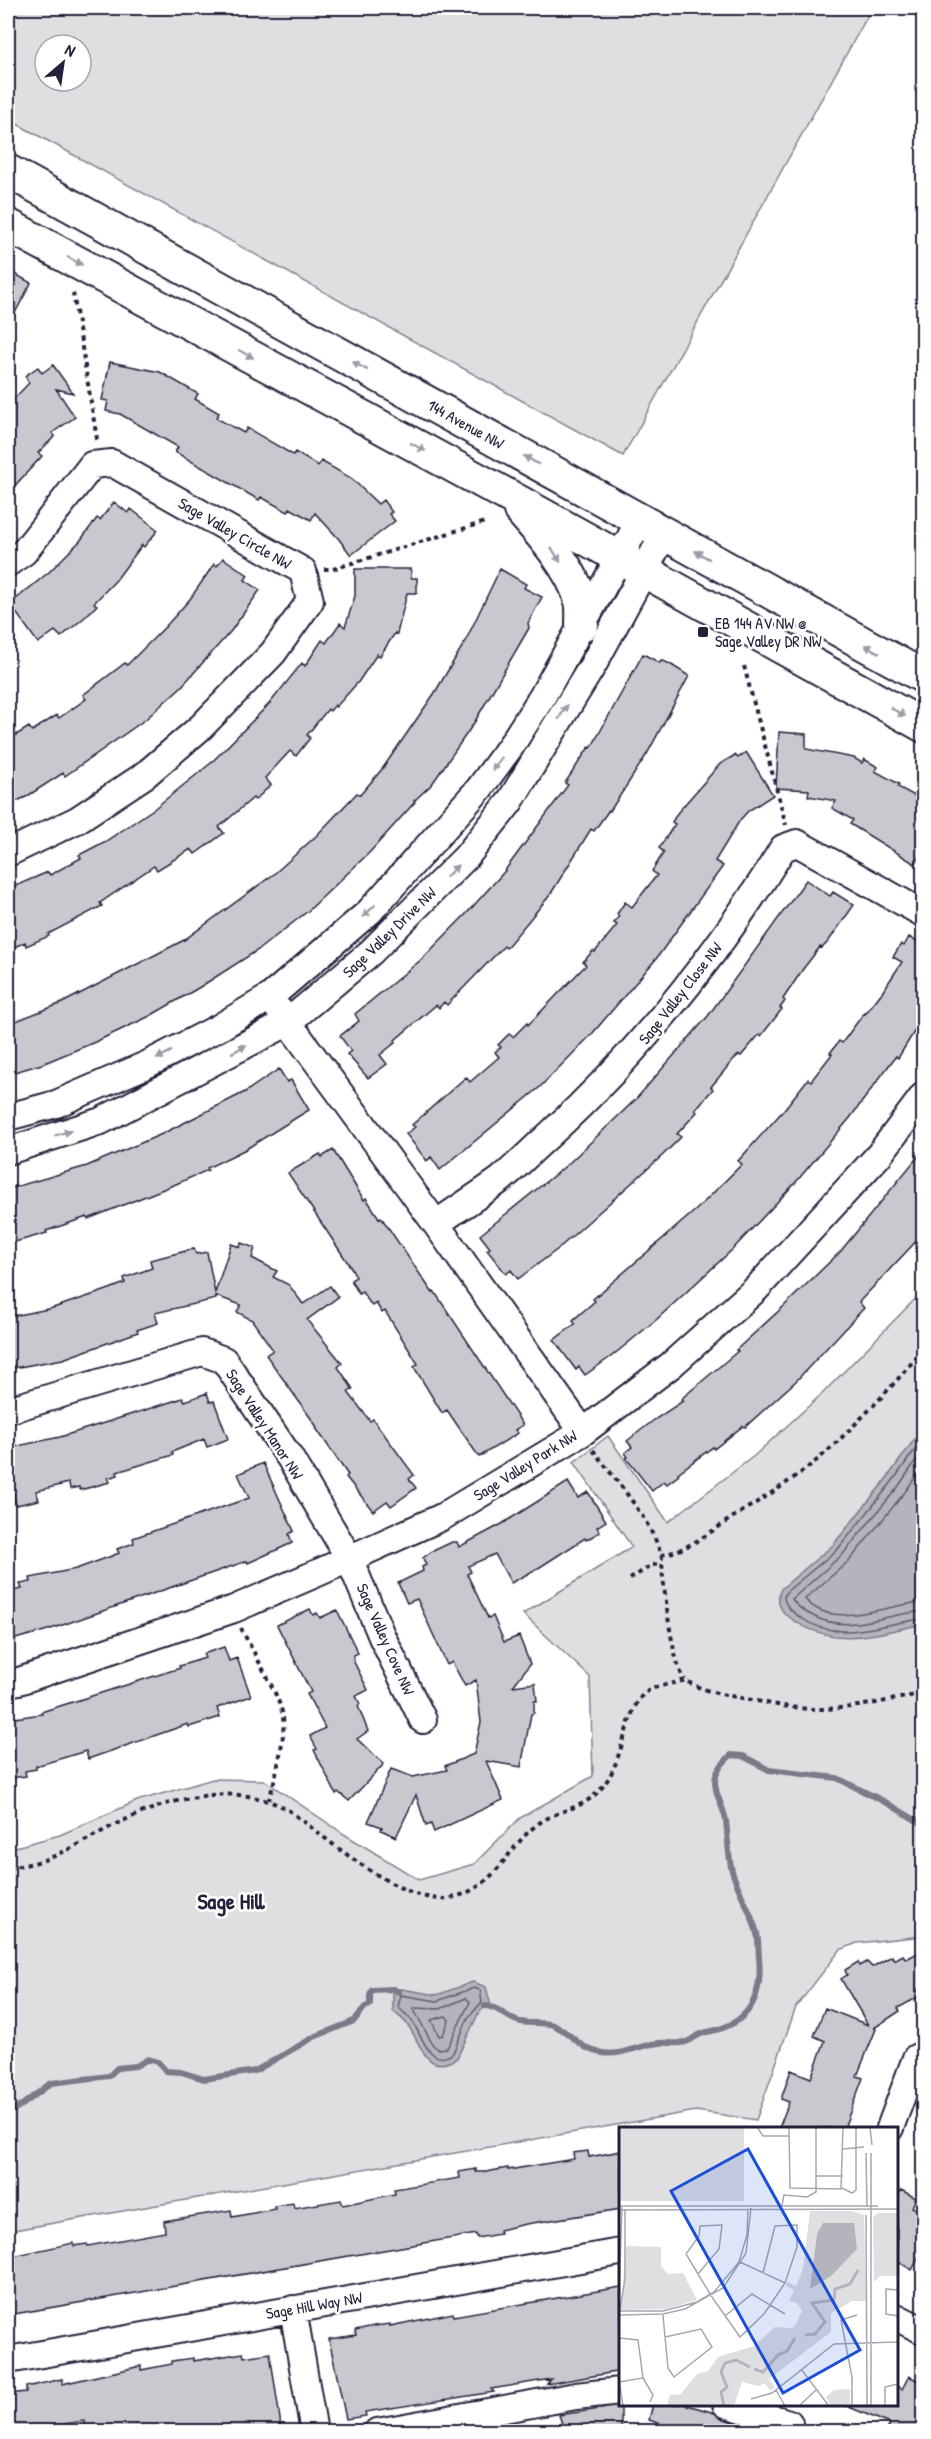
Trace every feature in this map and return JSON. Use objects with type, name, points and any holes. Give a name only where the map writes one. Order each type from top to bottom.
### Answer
[{"type":"main road","name":"144 Avenue NW","points":[[8,171],[924,678]]},
{"type":"main road","points":[[13,232],[505,494],[924,726]]},
{"type":"main road","points":[[505,494],[547,542],[572,581],[581,602],[582,625]]},
{"type":"street","points":[[8,562],[24,552],[92,465],[112,463]]},
{"type":"street","name":"Sage Valley Circle NW","points":[[8,853],[77,820],[145,775],[201,727],[273,653],[310,601],[303,571],[112,463]]},
{"type":"street","points":[[632,564],[652,527]]},
{"type":"street","name":"Sage Valley Drive NW","points":[[8,1117],[56,1104],[146,1065],[220,1027],[270,997],[369,912],[479,789],[510,747],[542,697],[582,625],[632,564]]},
{"type":"street","name":"Sage Valley Drive NW","points":[[8,1151],[101,1121],[287,1023],[371,952],[466,857],[509,803],[593,664],[632,564]]},
{"type":"street","points":[[797,843],[924,914]]},
{"type":"street","name":"Sage Valley Close NW","points":[[436,1224],[500,1179],[572,1114],[642,1042],[695,978],[757,890],[783,848],[797,843]]},
{"type":"street","name":"Sage Valley Park NW","points":[[8,1683],[234,1610],[442,1517],[583,1432],[436,1224],[270,997]]},
{"type":"street","points":[[583,1432],[671,1365],[756,1289],[879,1155],[924,1095]]},
{"type":"street","name":"Sage Valley Manor NW","points":[[8,1410],[202,1352],[224,1360],[290,1458],[350,1558]]},
{"type":"street","name":"Sage Valley Cove NW","points":[[350,1558],[382,1637],[423,1720]]},
{"type":"street","points":[[890,2127],[916,2058],[924,2054]]},
{"type":"street","name":"Sage Hill Way NW","points":[[8,2360],[619,2252]]},
{"type":"street","points":[[293,2309],[314,2432]]},
{"type":"street","points":[[898,2318],[924,2331]]},
{"type":"street","points":[[377,2432],[456,2425],[576,2396],[619,2391]]},
{"type":"street","points":[[734,2406],[790,2420]]},
{"type":"path","points":[[73,294],[97,439],[112,463]]},
{"type":"path","points":[[303,571],[333,569],[484,522]]},
{"type":"path","points":[[744,666],[784,822],[797,843]]},
{"type":"path","points":[[662,1556],[714,1529],[767,1495],[833,1446],[906,1371],[924,1348]]},
{"type":"path","points":[[583,1432],[648,1527],[662,1556],[676,1653],[681,1674],[686,1680],[707,1690],[802,1708],[861,1706],[924,1693]]},
{"type":"path","points":[[630,1579],[652,1565],[662,1564]]},
{"type":"path","points":[[234,1610],[283,1717],[275,1780],[269,1800]]},
{"type":"path","points":[[8,1868],[42,1861],[152,1809],[212,1793],[227,1793],[269,1800],[287,1809],[392,1883],[427,1897],[443,1899],[456,1897],[473,1890],[491,1877],[520,1840],[535,1826],[586,1802],[599,1793],[620,1757],[639,1698],[649,1690],[686,1680]]},
{"type":"shaded area","points":[[8,8],[872,8],[623,456],[8,119]]},
{"type":"shaded area","points":[[923,1291],[923,1936],[857,1943],[840,1950],[796,2007],[756,2120],[696,2111],[8,2231],[8,1849],[60,1835],[137,1801],[213,1779],[264,1780],[344,1834],[419,1880],[474,1864],[520,1818],[593,1776],[590,1677],[523,1614],[632,1547],[574,1462],[608,1436],[668,1522],[754,1456],[822,1394]]},
{"type":"water","points":[[923,1427],[923,1624],[855,1637],[822,1633],[805,1627],[789,1617],[779,1604],[781,1589],[833,1545],[887,1478]]},
{"type":"water","points":[[473,1982],[486,1987],[491,2006],[480,2010],[457,2058],[438,2064],[431,2061],[407,2024],[393,2011],[393,1989],[437,1995]]},
{"type":"building","points":[[8,270],[31,283],[8,326]]},
{"type":"building","points":[[110,362],[160,372],[198,394],[195,399],[219,413],[216,418],[244,433],[247,428],[293,455],[295,452],[318,466],[321,461],[351,478],[378,504],[383,500],[392,512],[389,514],[395,521],[351,555],[315,513],[311,520],[290,508],[288,512],[261,497],[259,500],[175,452],[178,447],[120,414],[106,411],[108,401],[102,400]]},
{"type":"building","points":[[53,365],[73,393],[56,389],[75,417],[52,433],[55,436],[38,453],[42,456],[8,493],[8,405],[29,383],[25,376],[38,367],[42,373]]},
{"type":"building","points":[[114,502],[128,513],[131,509],[158,530],[144,547],[142,545],[116,580],[94,603],[97,605],[85,617],[61,637],[55,631],[38,643],[10,604],[49,572],[80,541],[97,518],[100,520]]},
{"type":"building","points":[[223,558],[248,575],[245,580],[260,590],[231,631],[182,686],[146,719],[65,776],[63,773],[26,797],[8,805],[8,740],[29,727],[32,731],[57,715],[59,718],[86,699],[83,695],[125,663],[127,665],[166,626],[190,599],[214,564],[217,566]]},
{"type":"building","points":[[355,569],[411,569],[411,578],[417,578],[417,593],[407,593],[397,634],[395,633],[380,656],[377,654],[359,681],[336,707],[335,705],[330,711],[328,709],[307,735],[310,738],[296,756],[290,751],[265,778],[271,785],[219,827],[224,833],[195,854],[191,849],[157,870],[154,866],[100,903],[102,906],[48,934],[49,936],[26,946],[25,942],[8,950],[8,889],[48,872],[50,875],[81,858],[79,855],[106,841],[155,808],[211,763],[270,703],[302,663],[305,666],[322,640],[326,643],[340,623],[345,627],[355,596]]},
{"type":"building","points":[[500,569],[526,584],[524,588],[542,597],[528,623],[529,628],[474,723],[432,784],[414,801],[370,852],[308,911],[258,950],[200,987],[150,1016],[95,1042],[42,1064],[8,1074],[8,1024],[62,1003],[184,940],[274,874],[316,836],[357,793],[360,795],[383,768],[434,694],[465,642]]},
{"type":"building","points":[[643,654],[660,663],[661,660],[670,664],[689,676],[647,754],[610,811],[594,831],[591,829],[550,895],[506,948],[504,946],[447,1005],[444,1002],[439,1008],[436,1005],[395,1040],[396,1042],[380,1055],[387,1064],[368,1078],[347,1054],[351,1051],[340,1036],[359,1021],[355,1014],[422,959],[503,873],[568,785],[565,783],[589,747],[591,748]]},
{"type":"building","points":[[779,732],[806,734],[806,749],[854,758],[862,763],[864,759],[878,767],[875,771],[924,801],[924,850],[915,864],[850,824],[853,820],[832,808],[836,801],[808,796],[809,790],[776,788]]},
{"type":"building","points":[[746,752],[773,795],[748,811],[740,820],[715,861],[723,866],[656,959],[592,1034],[539,1088],[440,1170],[431,1157],[427,1161],[406,1134],[415,1127],[412,1125],[466,1077],[470,1082],[499,1057],[495,1052],[501,1047],[498,1045],[509,1034],[513,1037],[527,1023],[528,1025],[586,965],[583,962],[593,951],[595,952],[617,925],[614,923],[619,916],[617,914],[625,902],[632,907],[657,875],[652,871],[664,852],[659,848],[675,824],[672,822],[678,812],[720,764],[735,755],[738,758]]},
{"type":"building","points":[[806,880],[830,896],[833,892],[854,905],[828,942],[822,948],[820,947],[803,969],[783,999],[785,1001],[780,1008],[782,1009],[761,1036],[759,1035],[741,1056],[733,1060],[695,1110],[697,1112],[677,1134],[681,1137],[663,1155],[558,1249],[518,1279],[511,1270],[506,1274],[487,1250],[490,1248],[480,1235],[568,1164],[636,1099],[708,1016]]},
{"type":"building","points":[[909,937],[924,946],[924,1016],[898,1058],[896,1056],[850,1118],[796,1182],[732,1250],[656,1320],[612,1356],[585,1375],[579,1367],[576,1370],[554,1340],[575,1324],[573,1320],[595,1301],[593,1299],[697,1209],[742,1164],[738,1161],[808,1079],[811,1081],[839,1041],[842,1043],[883,991],[902,962],[893,957],[901,944],[904,946]]},
{"type":"building","points":[[279,1069],[287,1082],[291,1080],[309,1110],[246,1149],[207,1168],[208,1170],[88,1219],[87,1217],[46,1231],[47,1233],[8,1244],[8,1189],[87,1166],[162,1134],[245,1092]]},
{"type":"building","points":[[924,1149],[924,1233],[859,1302],[864,1308],[796,1381],[745,1427],[743,1426],[714,1449],[713,1447],[667,1484],[664,1481],[652,1491],[626,1458],[628,1457],[625,1453],[632,1447],[627,1441],[683,1401],[681,1399],[738,1351],[736,1350],[840,1252]]},
{"type":"building","points":[[333,1150],[364,1200],[366,1198],[379,1218],[381,1217],[432,1292],[434,1291],[523,1425],[515,1430],[518,1433],[479,1457],[447,1410],[442,1413],[414,1367],[418,1364],[385,1311],[382,1313],[376,1303],[372,1306],[362,1292],[359,1294],[351,1280],[356,1277],[352,1269],[288,1173],[320,1154],[322,1157]]},
{"type":"building","points":[[241,1243],[255,1248],[252,1258],[277,1271],[273,1277],[289,1285],[303,1304],[330,1286],[338,1297],[307,1320],[342,1363],[338,1367],[353,1389],[348,1392],[370,1421],[373,1419],[414,1475],[409,1479],[416,1488],[391,1506],[387,1501],[373,1511],[346,1477],[348,1475],[317,1427],[266,1355],[273,1350],[252,1320],[237,1312],[241,1305],[216,1296],[216,1299],[155,1313],[158,1323],[63,1359],[8,1369],[8,1317],[53,1308],[107,1290],[125,1283],[124,1278],[152,1268],[150,1260],[194,1249],[196,1254],[207,1252],[215,1293],[231,1244],[240,1247]]},
{"type":"building","points":[[207,1393],[210,1402],[214,1401],[228,1439],[207,1447],[204,1439],[172,1452],[173,1455],[117,1472],[118,1475],[108,1478],[110,1482],[80,1490],[79,1487],[70,1489],[69,1483],[36,1491],[39,1500],[16,1505],[8,1469],[10,1464],[8,1448],[60,1437],[183,1398],[185,1401]]},
{"type":"building","points":[[263,1463],[294,1531],[289,1534],[292,1543],[248,1563],[247,1561],[48,1630],[8,1641],[8,1592],[22,1589],[20,1584],[31,1582],[30,1578],[76,1569],[109,1557],[119,1553],[117,1549],[134,1543],[133,1538],[249,1498],[238,1474]]},
{"type":"building","points":[[568,1482],[578,1498],[588,1492],[606,1521],[597,1527],[600,1532],[586,1540],[585,1538],[511,1583],[495,1554],[468,1566],[471,1572],[467,1574],[488,1618],[493,1616],[504,1642],[519,1636],[530,1664],[513,1686],[535,1683],[537,1701],[534,1701],[534,1713],[531,1714],[521,1767],[486,1761],[503,1800],[434,1832],[431,1824],[426,1826],[416,1795],[396,1837],[381,1830],[382,1827],[368,1822],[391,1769],[413,1777],[447,1770],[445,1766],[474,1754],[481,1722],[476,1680],[465,1686],[452,1662],[447,1665],[417,1599],[407,1603],[398,1583],[423,1571],[422,1567],[426,1565],[423,1558],[431,1552],[452,1542],[457,1542],[459,1547],[502,1524]]},
{"type":"building","points":[[310,1609],[313,1615],[317,1613],[320,1618],[337,1610],[358,1653],[353,1655],[354,1662],[368,1690],[356,1696],[368,1731],[357,1739],[384,1764],[349,1801],[338,1792],[336,1794],[314,1750],[317,1749],[310,1736],[325,1728],[307,1694],[311,1692],[277,1625]]},
{"type":"building","points":[[224,1647],[229,1661],[237,1658],[251,1696],[217,1708],[220,1717],[189,1727],[188,1724],[88,1759],[86,1751],[36,1766],[36,1769],[25,1771],[26,1776],[11,1778],[8,1772],[8,1719],[42,1714],[41,1712],[180,1668],[179,1666],[205,1658],[203,1654]]},
{"type":"building","points":[[918,1953],[924,1963],[924,1986],[917,1990],[920,1996],[898,2008],[900,2011],[874,2028],[876,2029],[857,2076],[863,2078],[844,2127],[779,2127],[789,2102],[781,2099],[791,2070],[811,2078],[825,2041],[814,2036],[825,2008],[868,2025],[841,1979],[847,1975],[845,1970],[858,1962],[860,1966],[867,1962],[872,1967],[892,1956],[894,1960],[903,1955],[906,1959]]},
{"type":"building","points":[[588,2151],[589,2157],[619,2151],[619,2209],[526,2224],[499,2230],[500,2234],[477,2238],[476,2234],[8,2315],[8,2257],[73,2243],[74,2246],[87,2244],[88,2246],[165,2232],[164,2221],[231,2210],[232,2217],[275,2209],[274,2206],[293,2203],[294,2208],[341,2200],[343,2205],[395,2194],[394,2189],[460,2178],[459,2172],[476,2169],[476,2172],[508,2168],[508,2170],[574,2159],[573,2153]]},
{"type":"building","points":[[901,2190],[916,2198],[912,2207],[924,2214],[924,2259],[919,2257],[912,2270],[898,2262],[898,2196]]},
{"type":"building","points":[[619,2287],[619,2371],[547,2384],[551,2379],[491,2389],[494,2392],[365,2412],[366,2416],[346,2419],[329,2339],[356,2335],[355,2330],[374,2326],[390,2324],[390,2326],[453,2313],[454,2316]]},
{"type":"building","points":[[243,2353],[244,2357],[270,2353],[282,2432],[85,2432],[84,2421],[8,2432],[8,2394],[26,2392],[26,2387],[62,2379],[62,2384],[141,2366],[141,2370],[172,2364],[172,2361],[193,2358],[193,2361]]},
{"type":"building","points":[[909,2376],[924,2384],[924,2432],[886,2432],[890,2424],[846,2406],[898,2406],[898,2387],[902,2389]]},
{"type":"building","points":[[621,2406],[621,2432],[565,2432],[559,2415]]},
{"type":"building","points":[[652,2406],[691,2406],[715,2413],[722,2418],[760,2432],[686,2432],[649,2420]]},
{"type":"waterway","points":[[485,2006],[494,2008],[517,2021],[553,2025],[582,2045],[595,2051],[611,2054],[653,2044],[684,2043],[702,2033],[733,2023],[743,2016],[755,1996],[760,1971],[756,1930],[732,1871],[726,1821],[715,1787],[718,1770],[731,1755],[743,1756],[769,1770],[837,1778],[924,1825]]},
{"type":"waterway","points":[[8,2110],[22,2105],[51,2083],[109,2076],[117,2068],[136,2066],[148,2059],[158,2062],[166,2071],[181,2072],[204,2079],[255,2071],[314,2037],[354,2021],[365,2007],[370,2005],[372,1990],[393,1989],[399,1992]]},
{"type":"place","name":"EB 144 AV NW @ Sage Valley DR NW","points":[[703,632]]},
{"type":"district","name":"Sage Hill","points":[[231,1901]]}]
